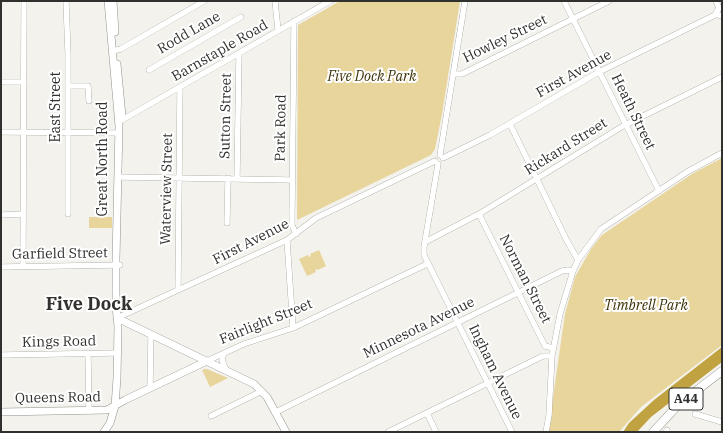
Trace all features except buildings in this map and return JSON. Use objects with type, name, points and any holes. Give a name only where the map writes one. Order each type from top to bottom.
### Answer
[{"type":"highway","name":"A44","points":[[653,432],[679,404],[722,371]]},
{"type":"highway","name":"A44","points":[[664,431],[682,409],[722,377]]},
{"type":"main road","name":"Great North Road","points":[[108,1],[121,97],[122,120],[119,177]]},
{"type":"main road","name":"Great North Road","points":[[104,432],[112,419],[115,406],[118,353],[117,318],[119,307],[118,133],[112,1]]},
{"type":"main road","points":[[117,318],[248,380],[262,391],[276,412],[286,432]]},
{"type":"main road","name":"Fairlight Street","points":[[115,406],[207,361]]},
{"type":"main road","name":"Queens Road","points":[[1,412],[105,411],[115,406]]},
{"type":"street","points":[[23,266],[24,1]]},
{"type":"street","name":"East Street","points":[[66,1],[68,86],[68,214]]},
{"type":"street","points":[[114,50],[121,49],[204,1]]},
{"type":"street","points":[[274,1],[278,30]]},
{"type":"street","name":"Barnstaple Road","points":[[122,120],[330,1]]},
{"type":"street","points":[[437,162],[436,156],[442,156],[465,1]]},
{"type":"street","name":"Heath Street","points":[[564,1],[659,190]]},
{"type":"street","name":"Howley Street","points":[[453,74],[462,74],[609,1]]},
{"type":"street","points":[[716,1],[720,8],[717,10],[719,15]]},
{"type":"street","name":"First Avenue","points":[[442,156],[480,140],[600,72],[719,15]]},
{"type":"street","name":"Rodd Lane","points":[[149,70],[241,17]]},
{"type":"street","name":"Park Road","points":[[294,21],[292,225],[296,234]]},
{"type":"street","name":"Sutton Street","points":[[237,178],[239,54]]},
{"type":"street","name":"Rickard Street","points":[[425,242],[479,214],[626,125],[722,77]]},
{"type":"street","points":[[1,82],[24,82]]},
{"type":"street","points":[[68,86],[88,86],[89,101]]},
{"type":"street","name":"Waterview Street","points":[[178,290],[180,87]]},
{"type":"street","points":[[510,124],[578,260]]},
{"type":"street","points":[[1,132],[118,133]]},
{"type":"street","points":[[546,432],[549,415],[553,348],[560,314],[573,271],[578,260],[599,231],[700,164],[722,153]]},
{"type":"street","name":"First Avenue","points":[[117,318],[287,240],[321,215],[437,162]]},
{"type":"street","name":"Ingham Avenue","points":[[437,162],[424,255],[427,264],[458,322],[512,432]]},
{"type":"street","points":[[119,177],[292,180]]},
{"type":"street","points":[[227,224],[228,178]]},
{"type":"street","points":[[1,214],[23,214]]},
{"type":"street","name":"Norman Street","points":[[479,214],[545,346],[553,348]]},
{"type":"street","points":[[287,240],[293,328]]},
{"type":"street","name":"Fairlight Street","points":[[207,361],[244,344],[293,328],[427,264]]},
{"type":"street","name":"Garfield Street","points":[[1,267],[118,265]]},
{"type":"street","name":"Minnesota Avenue","points":[[276,412],[562,271],[573,271]]},
{"type":"street","points":[[150,388],[151,334]]},
{"type":"street","points":[[88,353],[89,411]]},
{"type":"street","name":"Kings Road","points":[[1,355],[118,353]]},
{"type":"street","points":[[224,353],[222,360],[226,370]]},
{"type":"street","points":[[388,432],[543,356],[552,356]]},
{"type":"street","points":[[211,416],[262,391]]},
{"type":"street","points":[[427,413],[436,432]]},
{"type":"street","points":[[695,414],[722,422]]},
{"type":"green space","name":"Five Dock Park","points":[[340,1],[460,1],[442,114],[435,149],[431,155],[297,220],[298,25]]},
{"type":"green space","name":"Timbrell Park","points":[[722,158],[722,345],[641,407],[619,432],[548,432],[565,314],[575,277],[591,249],[602,235],[692,174]]},
{"type":"green space","points":[[89,217],[112,217],[112,228],[89,228]]},
{"type":"green space","points":[[319,250],[326,266],[315,270],[316,272],[307,276],[299,259],[308,255],[309,257],[311,256],[310,254]]},
{"type":"green space","points":[[205,369],[228,378],[210,387],[202,370]]},
{"type":"shaded area","points":[[722,347],[722,362],[651,417],[637,432],[623,432],[629,423],[654,400]]},
{"type":"district","name":"Five Dock","points":[[89,305]]}]
